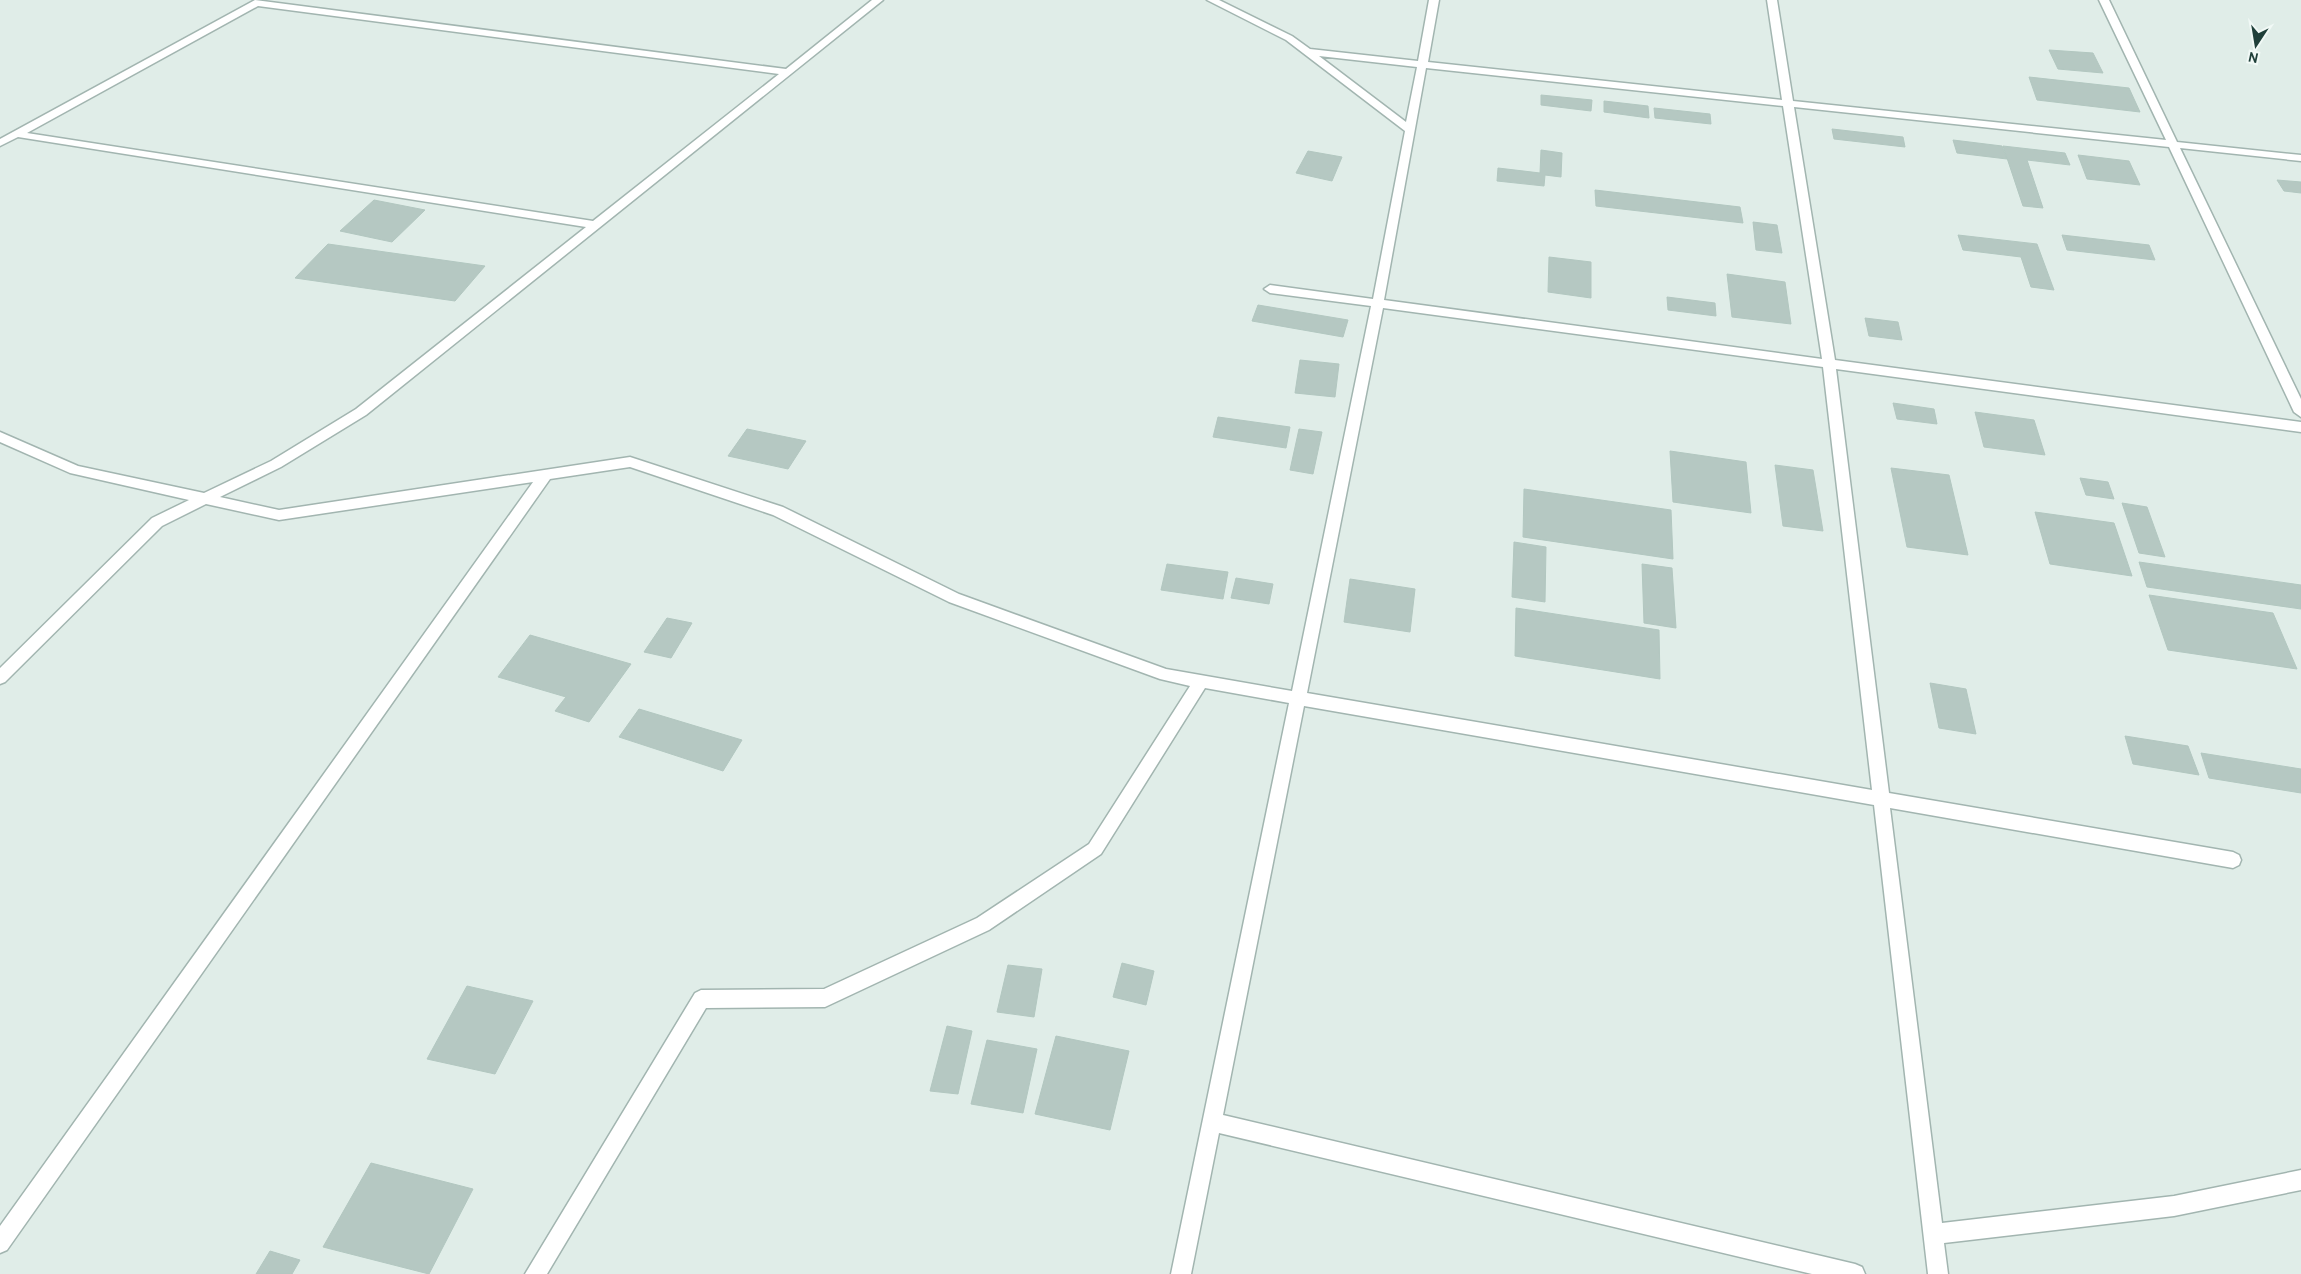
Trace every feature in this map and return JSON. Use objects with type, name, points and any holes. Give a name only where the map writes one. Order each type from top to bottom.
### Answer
[{"type":"street","points":[[0,678],[156,522],[276,464],[361,412],[878,0]]},
{"type":"street","points":[[1212,0],[1289,38],[1410,130]]},
{"type":"street","points":[[1182,1274],[1378,303],[1434,0]]},
{"type":"street","points":[[1772,0],[1829,364],[1938,1274]]},
{"type":"street","points":[[2104,0],[2301,412]]},
{"type":"street","points":[[0,143],[259,2],[788,72]]},
{"type":"street","points":[[1308,52],[2301,158]]},
{"type":"street","points":[[16,134],[597,225]]},
{"type":"street","points":[[1270,289],[2301,427]]},
{"type":"street","points":[[0,437],[75,470],[279,515],[630,462],[778,511],[954,598],[1165,675],[2232,860]]},
{"type":"street","points":[[0,1243],[546,474]]},
{"type":"street","points":[[535,1274],[701,1000],[825,998],[983,924],[1095,849],[1201,682]]},
{"type":"street","points":[[1212,1122],[1855,1274]]},
{"type":"street","points":[[1933,1234],[2174,1206],[2301,1180]]},
{"type":"building","points":[[2049,50],[2093,53],[2103,73],[2058,69]]},
{"type":"building","points":[[2029,77],[2129,88],[2140,112],[2037,100]]},
{"type":"building","points":[[1541,95],[1592,100],[1591,111],[1541,105]]},
{"type":"building","points":[[1604,101],[1648,106],[1649,118],[1604,112]]},
{"type":"building","points":[[1654,108],[1710,114],[1711,124],[1655,118]]},
{"type":"building","points":[[1832,129],[1903,137],[1905,147],[1834,139]]},
{"type":"building","points":[[1953,140],[2002,146],[2007,159],[1957,153]]},
{"type":"building","points":[[2003,146],[2065,153],[2070,165],[2027,160],[2043,208],[2023,206]]},
{"type":"building","points":[[1541,150],[1562,153],[1561,177],[1545,175],[1544,186],[1497,181],[1498,168],[1540,173]]},
{"type":"building","points":[[1308,151],[1342,157],[1332,181],[1296,173]]},
{"type":"building","points":[[2078,155],[2129,161],[2140,185],[2087,179]]},
{"type":"building","points":[[2277,180],[2301,182],[2301,193],[2284,191]]},
{"type":"building","points":[[1595,190],[1740,207],[1743,223],[1596,206]]},
{"type":"building","points":[[374,200],[425,210],[392,242],[340,231]]},
{"type":"building","points":[[1753,222],[1777,225],[1782,253],[1756,250]]},
{"type":"building","points":[[1958,235],[2037,244],[2054,290],[2031,287],[2021,257],[1963,250]]},
{"type":"building","points":[[2062,235],[2149,245],[2155,260],[2067,250]]},
{"type":"building","points":[[328,244],[485,266],[455,301],[295,278]]},
{"type":"building","points":[[1549,257],[1591,262],[1591,298],[1548,292]]},
{"type":"building","points":[[1727,274],[1785,282],[1791,324],[1732,317]]},
{"type":"building","points":[[1667,297],[1715,303],[1716,316],[1668,310]]},
{"type":"building","points":[[1258,305],[1348,320],[1343,337],[1252,321]]},
{"type":"building","points":[[1865,318],[1898,322],[1902,340],[1869,336]]},
{"type":"building","points":[[1300,360],[1339,364],[1335,397],[1295,393]]},
{"type":"building","points":[[1893,403],[1934,409],[1937,424],[1897,419]]},
{"type":"building","points":[[1975,412],[2034,420],[2045,455],[1984,447]]},
{"type":"building","points":[[1218,417],[1290,427],[1286,448],[1213,437]]},
{"type":"building","points":[[747,429],[806,441],[788,469],[728,456]]},
{"type":"building","points":[[1299,429],[1322,432],[1313,474],[1290,470]]},
{"type":"building","points":[[1670,451],[1746,462],[1751,513],[1673,502]]},
{"type":"building","points":[[1775,465],[1813,470],[1823,531],[1783,526]]},
{"type":"building","points":[[1891,468],[1949,475],[1968,555],[1907,547]]},
{"type":"building","points":[[2080,478],[2108,482],[2114,499],[2086,495]]},
{"type":"building","points":[[1524,489],[1671,510],[1673,559],[1523,537]]},
{"type":"building","points":[[2122,503],[2147,507],[2165,557],[2139,553]]},
{"type":"building","points":[[2035,512],[2114,523],[2132,576],[2050,564]]},
{"type":"building","points":[[1514,542],[1546,547],[1545,602],[1512,597]]},
{"type":"building","points":[[2139,562],[2301,585],[2301,609],[2147,587]]},
{"type":"building","points":[[1167,564],[1228,572],[1223,599],[1161,590]]},
{"type":"building","points":[[1642,564],[1672,568],[1676,628],[1644,623]]},
{"type":"building","points":[[1236,578],[1273,584],[1269,604],[1231,598]]},
{"type":"building","points":[[1350,579],[1415,589],[1410,632],[1344,622]]},
{"type":"building","points":[[2149,595],[2273,613],[2297,669],[2168,650]]},
{"type":"building","points":[[1516,608],[1659,630],[1660,679],[1515,656]]},
{"type":"building","points":[[667,618],[692,623],[671,658],[644,652]]},
{"type":"building","points":[[530,635],[631,664],[589,722],[555,711],[566,697],[498,677]]},
{"type":"building","points":[[1930,683],[1966,689],[1976,734],[1939,728]]},
{"type":"building","points":[[639,709],[742,740],[723,771],[619,737]]},
{"type":"building","points":[[2125,736],[2188,746],[2199,775],[2133,764]]},
{"type":"building","points":[[2201,753],[2301,769],[2301,793],[2209,778]]},
{"type":"building","points":[[1122,963],[1154,971],[1146,1005],[1113,997]]},
{"type":"building","points":[[1008,965],[1042,969],[1034,1017],[997,1012]]},
{"type":"building","points":[[467,986],[533,1001],[495,1074],[427,1059]]},
{"type":"building","points":[[947,1026],[972,1031],[958,1094],[930,1091]]},
{"type":"building","points":[[1056,1036],[1129,1051],[1110,1130],[1035,1114]]},
{"type":"building","points":[[987,1040],[1037,1049],[1023,1113],[971,1104]]},
{"type":"building","points":[[371,1163],[473,1189],[429,1274],[323,1247]]},
{"type":"building","points":[[270,1251],[300,1260],[292,1274],[256,1274]]}]
